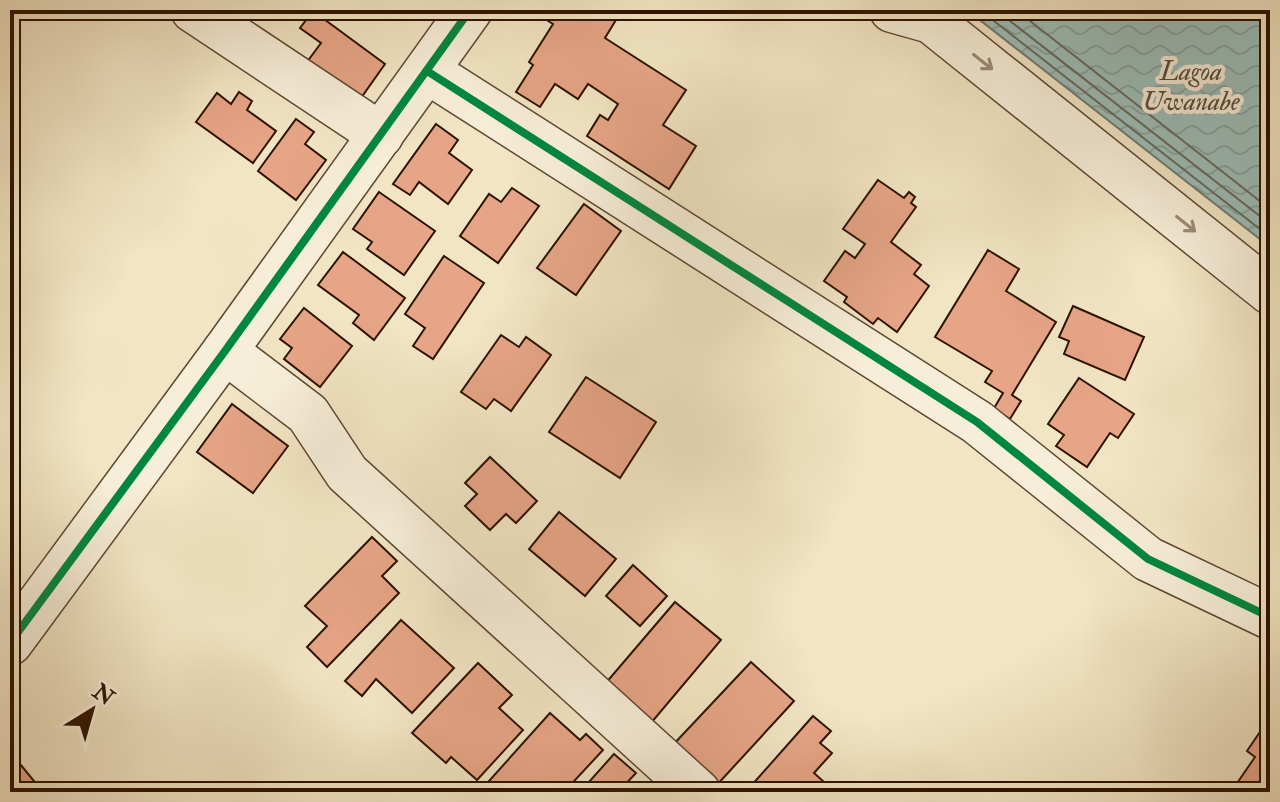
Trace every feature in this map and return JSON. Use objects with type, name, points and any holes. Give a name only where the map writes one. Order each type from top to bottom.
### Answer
[{"type":"street","points":[[193,10],[381,135]]},
{"type":"street","points":[[10,643],[470,10]]},
{"type":"street","points":[[913,14],[1270,292]]},
{"type":"street","points":[[427,71],[977,422],[1148,559],[1270,617]]},
{"type":"street","points":[[225,351],[308,414],[347,473],[698,792]]},
{"type":"water","name":"Lagoa Uwanabe","points":[[967,10],[1270,10],[1270,247]]},
{"type":"building","points":[[217,10],[258,10],[245,29]]},
{"type":"building","points":[[540,10],[622,10],[605,38],[686,90],[663,125],[696,146],[669,189],[587,136],[600,115],[608,120],[618,104],[588,84],[578,99],[555,84],[540,107],[516,92],[533,65],[529,62],[553,24],[537,14]]},
{"type":"building","points":[[313,11],[385,64],[356,105],[304,66],[321,43],[300,28]]},
{"type":"building","points":[[239,92],[252,101],[247,110],[276,131],[253,163],[196,122],[217,93],[231,104]]},
{"type":"building","points":[[296,119],[314,132],[305,144],[326,160],[296,200],[258,171]]},
{"type":"building","points":[[436,124],[458,140],[449,153],[472,170],[448,204],[419,182],[410,195],[393,184]]},
{"type":"building","points":[[878,180],[904,198],[909,192],[915,197],[911,203],[916,207],[891,242],[921,265],[914,274],[929,286],[897,332],[878,318],[873,324],[844,302],[847,297],[824,281],[845,251],[855,258],[865,244],[843,229]]},
{"type":"building","points":[[512,188],[539,206],[498,263],[460,236],[489,194],[501,202]]},
{"type":"building","points":[[379,192],[435,231],[404,275],[367,249],[372,242],[353,229]]},
{"type":"building","points":[[584,204],[621,231],[576,295],[537,268]]},
{"type":"building","points":[[988,250],[1019,269],[1006,291],[1056,322],[1012,395],[1021,401],[1010,419],[993,410],[1003,393],[985,382],[992,371],[935,337]]},
{"type":"building","points":[[343,252],[405,298],[374,340],[353,323],[359,315],[318,285]]},
{"type":"building","points":[[444,256],[484,283],[433,359],[413,346],[425,328],[405,314]]},
{"type":"building","points":[[1073,306],[1144,337],[1125,380],[1064,354],[1069,341],[1059,337]]},
{"type":"building","points":[[304,308],[352,346],[320,387],[284,359],[292,348],[280,339]]},
{"type":"building","points":[[501,335],[519,347],[526,337],[551,355],[511,411],[494,399],[486,409],[461,392]]},
{"type":"building","points":[[586,377],[656,422],[620,478],[549,432]]},
{"type":"building","points":[[1079,378],[1134,414],[1118,438],[1110,433],[1087,467],[1056,446],[1064,435],[1048,424]]},
{"type":"building","points":[[232,404],[288,446],[253,493],[197,452]]},
{"type":"building","points":[[490,457],[537,501],[516,523],[506,514],[490,530],[465,506],[477,494],[465,483]]},
{"type":"building","points":[[559,512],[616,559],[585,596],[529,549]]},
{"type":"building","points":[[372,537],[397,561],[382,576],[399,593],[327,667],[307,647],[327,626],[305,606]]},
{"type":"building","points":[[633,565],[667,596],[640,626],[606,596]]},
{"type":"building","points":[[675,602],[721,640],[651,723],[605,684]]},
{"type":"building","points":[[401,620],[454,668],[412,713],[376,679],[362,696],[345,681]]},
{"type":"building","points":[[751,662],[794,701],[715,787],[671,747]]},
{"type":"building","points":[[478,663],[512,695],[499,708],[523,730],[477,780],[451,757],[446,763],[412,733]]},
{"type":"building","points":[[550,713],[580,740],[586,734],[603,750],[564,792],[483,792],[481,790]]},
{"type":"building","points":[[813,716],[831,731],[820,743],[832,753],[814,773],[824,782],[815,792],[758,792],[751,786]]},
{"type":"building","points":[[1262,729],[1268,734],[1270,732],[1270,792],[1231,792],[1255,757],[1247,751]]},
{"type":"building","points":[[614,754],[636,773],[621,789],[624,792],[580,792]]},
{"type":"building","points":[[20,764],[43,792],[10,792],[10,772]]},
{"type":"cycle path","points":[[10,643],[470,10]]},
{"type":"cycle path","points":[[427,71],[977,422],[1148,559],[1270,617]]}]
